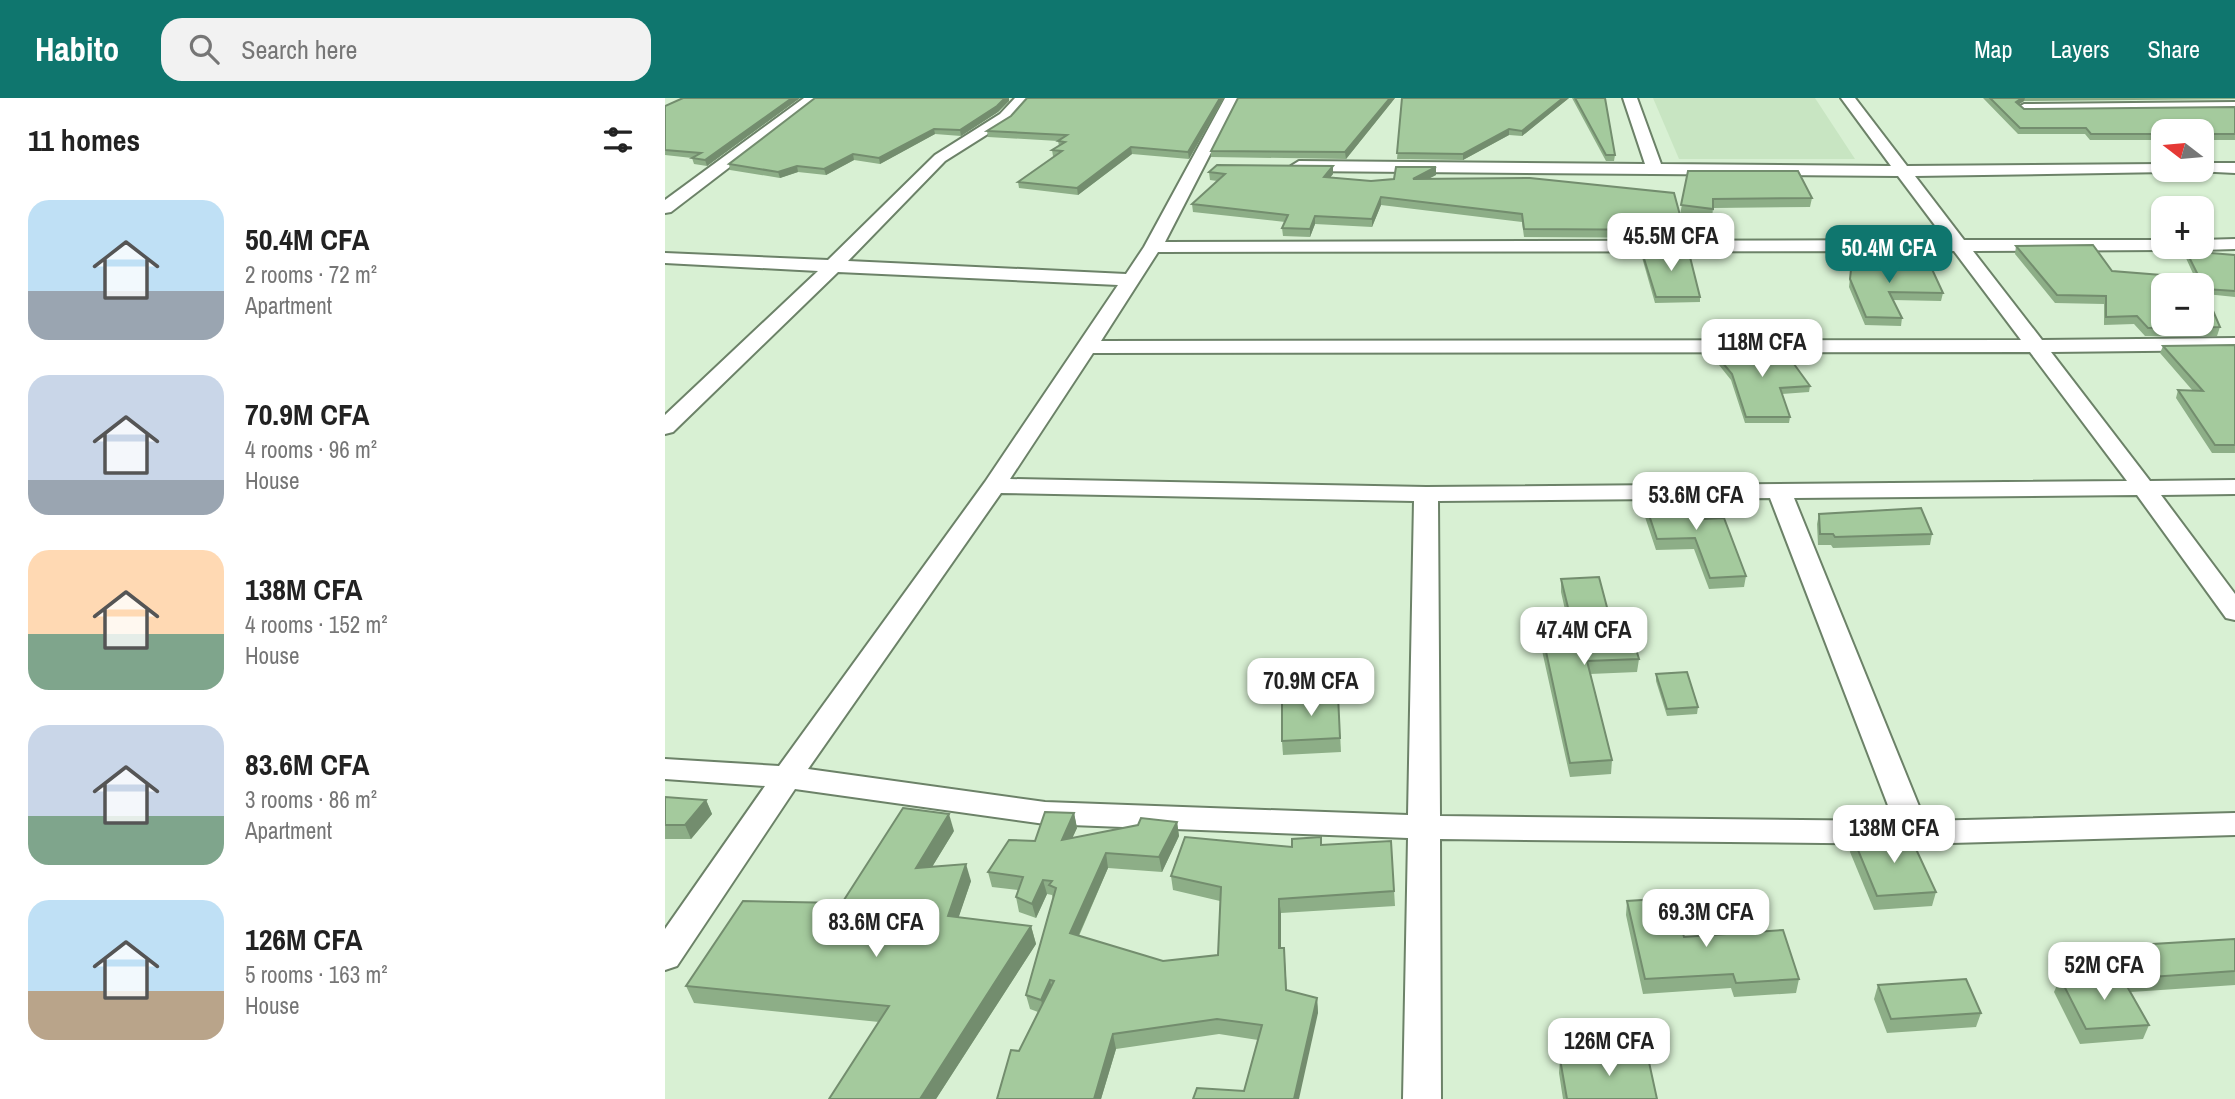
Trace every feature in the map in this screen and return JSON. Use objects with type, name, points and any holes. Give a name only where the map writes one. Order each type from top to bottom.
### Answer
[{"type":"street","points":[[665,208],[813,98]]},
{"type":"street","points":[[665,428],[940,158],[1005,117],[1023,98]]},
{"type":"street","points":[[665,956],[787,777],[993,486],[1153,247],[1202,165],[1232,98]]},
{"type":"street","points":[[1630,98],[1654,170]]},
{"type":"street","points":[[1848,98],[2034,346],[2146,488],[2235,612]]},
{"type":"street","points":[[2024,108],[2235,106]]},
{"type":"street","points":[[1279,166],[1902,171],[2151,169]]},
{"type":"street","points":[[2214,169],[2235,168]]},
{"type":"street","points":[[2214,245],[2235,244]]},
{"type":"street","points":[[1153,247],[2151,245]]},
{"type":"street","points":[[665,258],[1131,280]]},
{"type":"street","points":[[1086,347],[1317,344],[2235,344]]},
{"type":"street","points":[[993,486],[1426,494],[2235,487]]},
{"type":"street","points":[[1779,491],[1914,833]]},
{"type":"street","points":[[1422,1099],[1426,494]]},
{"type":"street","points":[[665,769],[787,777],[1045,813],[1425,827],[1914,833],[2235,824]]},
{"type":"shaded area","points":[[1653,98],[1815,98],[1855,159],[1679,159]]},
{"type":"building","points":[[683,98],[792,98],[705,160],[692,158],[701,153],[665,150],[665,106]]},
{"type":"building","points":[[815,98],[1005,98],[960,130],[934,129],[879,158],[853,154],[824,169],[797,166],[778,172],[729,164]]},
{"type":"building","points":[[1027,98],[1220,98],[1188,152],[1131,147],[1077,188],[1018,182],[1062,151],[1052,150],[1065,142],[1058,141],[1067,135],[987,131],[1011,116]]},
{"type":"building","points":[[1238,98],[1390,98],[1345,152],[1211,151]]},
{"type":"building","points":[[1402,98],[1563,98],[1522,131],[1509,129],[1463,154],[1397,153]]},
{"type":"building","points":[[1575,98],[1605,98],[1615,155],[1606,155]]},
{"type":"building","points":[[1990,98],[2022,98],[2016,102],[2024,109],[2235,107],[2235,134],[2214,134],[2214,119],[2151,119],[2151,134],[2091,134],[2086,128],[2020,128]]},
{"type":"building","points":[[1217,165],[1333,166],[1324,177],[1371,181],[1394,179],[1396,167],[1436,167],[1413,179],[1530,178],[1674,193],[1684,230],[1524,229],[1522,214],[1381,197],[1372,219],[1315,216],[1310,229],[1282,228],[1288,215],[1192,204],[1225,174],[1209,172]]},
{"type":"building","points":[[1688,171],[1798,171],[1812,198],[1713,199],[1713,209],[1681,205]]},
{"type":"building","points":[[2093,245],[2112,271],[2151,274],[2151,328],[2137,316],[2106,317],[2106,296],[2057,295],[2016,246]]},
{"type":"building","points":[[1641,249],[1688,249],[1700,297],[1656,297]]},
{"type":"building","points":[[2214,253],[2235,255],[2235,291],[2214,290],[2214,273],[2197,273],[2190,259],[2214,259]]},
{"type":"building","points":[[1852,260],[1931,267],[1943,293],[1889,292],[1902,318],[1866,317],[1850,279]]},
{"type":"building","points":[[2214,313],[2220,327],[2214,327]]},
{"type":"building","points":[[2235,345],[2235,445],[2215,445],[2178,390],[2203,391],[2163,346]]},
{"type":"building","points":[[1711,349],[1783,349],[1810,386],[1780,388],[1790,417],[1746,417],[1732,374]]},
{"type":"building","points":[[1695,495],[1704,519],[1724,518],[1746,576],[1710,578],[1695,538],[1657,539],[1643,497]]},
{"type":"building","points":[[1921,508],[1932,534],[1835,537],[1833,534],[1820,534],[1819,514]]},
{"type":"building","points":[[1599,577],[1613,630],[1630,629],[1639,659],[1587,661],[1612,760],[1570,763],[1542,633],[1574,632],[1561,579]]},
{"type":"building","points":[[1687,672],[1698,707],[1667,709],[1656,674]]},
{"type":"building","points":[[1338,695],[1340,738],[1282,741],[1282,698]]},
{"type":"building","points":[[665,797],[706,800],[685,825],[665,825]]},
{"type":"building","points":[[903,808],[949,814],[916,868],[966,864],[948,916],[1031,926],[920,1099],[829,1099],[889,1006],[686,986],[743,901],[842,903]]},
{"type":"building","points":[[1045,812],[1074,813],[1062,840],[1138,825],[1141,818],[1177,822],[1159,857],[1106,853],[1070,933],[1163,961],[1218,955],[1221,887],[1171,876],[1185,837],[1292,847],[1292,839],[1321,837],[1321,845],[1391,841],[1394,891],[1279,899],[1279,948],[1284,948],[1286,990],[1317,998],[1294,1099],[1193,1099],[1197,1088],[1244,1091],[1262,1025],[1217,1019],[1113,1034],[1094,1099],[997,1099],[1011,1050],[1019,1051],[1054,981],[1050,980],[1041,1000],[1026,995],[1056,888],[1049,885],[1052,881],[1043,880],[1032,904],[1016,897],[1023,877],[988,872],[1009,840],[1035,841]]},
{"type":"building","points":[[1909,834],[1936,892],[1877,896],[1853,838]]},
{"type":"building","points":[[1673,898],[1684,937],[1783,930],[1799,979],[1736,983],[1733,974],[1645,979],[1627,901]]},
{"type":"building","points":[[2235,939],[2235,971],[2137,978],[2120,946]]},
{"type":"building","points":[[2120,974],[2149,1025],[2086,1029],[2060,978]]},
{"type":"building","points":[[1966,979],[1981,1013],[1891,1019],[1878,985]]},
{"type":"building","points":[[1647,1053],[1657,1099],[1567,1099],[1560,1059]]}]
